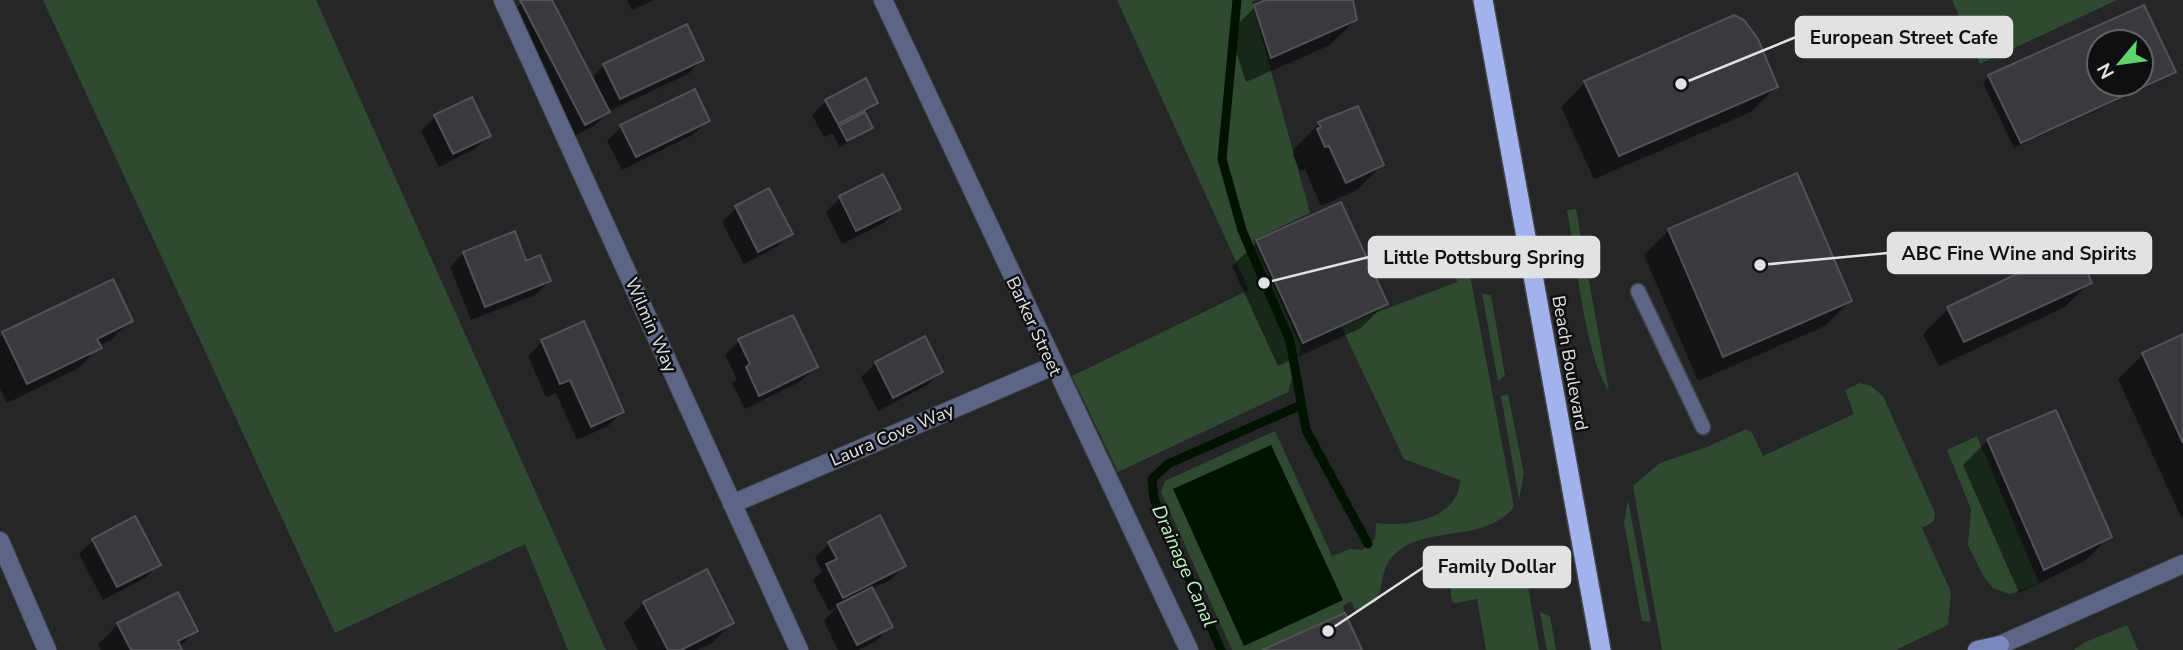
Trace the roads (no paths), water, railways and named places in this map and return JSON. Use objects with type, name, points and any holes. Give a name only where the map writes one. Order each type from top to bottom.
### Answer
[{"type":"highway","name":"Beach Boulevard","points":[[1483,0],[1601,650]]},
{"type":"main road","points":[[1977,650],[1999,648]]},
{"type":"street","name":"Wilmin Way","points":[[503,0],[799,650]]},
{"type":"street","name":"Barker Street","points":[[883,0],[1052,366],[1189,650]]},
{"type":"street","name":"Laura Cove Way","points":[[732,504],[1052,366]]},
{"type":"street","points":[[0,541],[47,650]]},
{"type":"street","points":[[1999,648],[2183,564]]},
{"type":"lane","points":[[1638,291],[1703,427]]},
{"type":"waterway","points":[[1237,0],[1222,159],[1242,230],[1290,341],[1306,430],[1368,544]]},
{"type":"waterway","name":"Drainage Canal","points":[[1221,650],[1154,499],[1152,479],[1168,464],[1301,405]]},
{"type":"place","name":"European Street Cafe","points":[[1681,84]]},
{"type":"place","name":"ABC Fine Wine and Spirits","points":[[1760,265]]},
{"type":"place","name":"Little Pottsburg Spring","points":[[1264,283]]},
{"type":"place","name":"Family Dollar","points":[[1328,631]]}]
